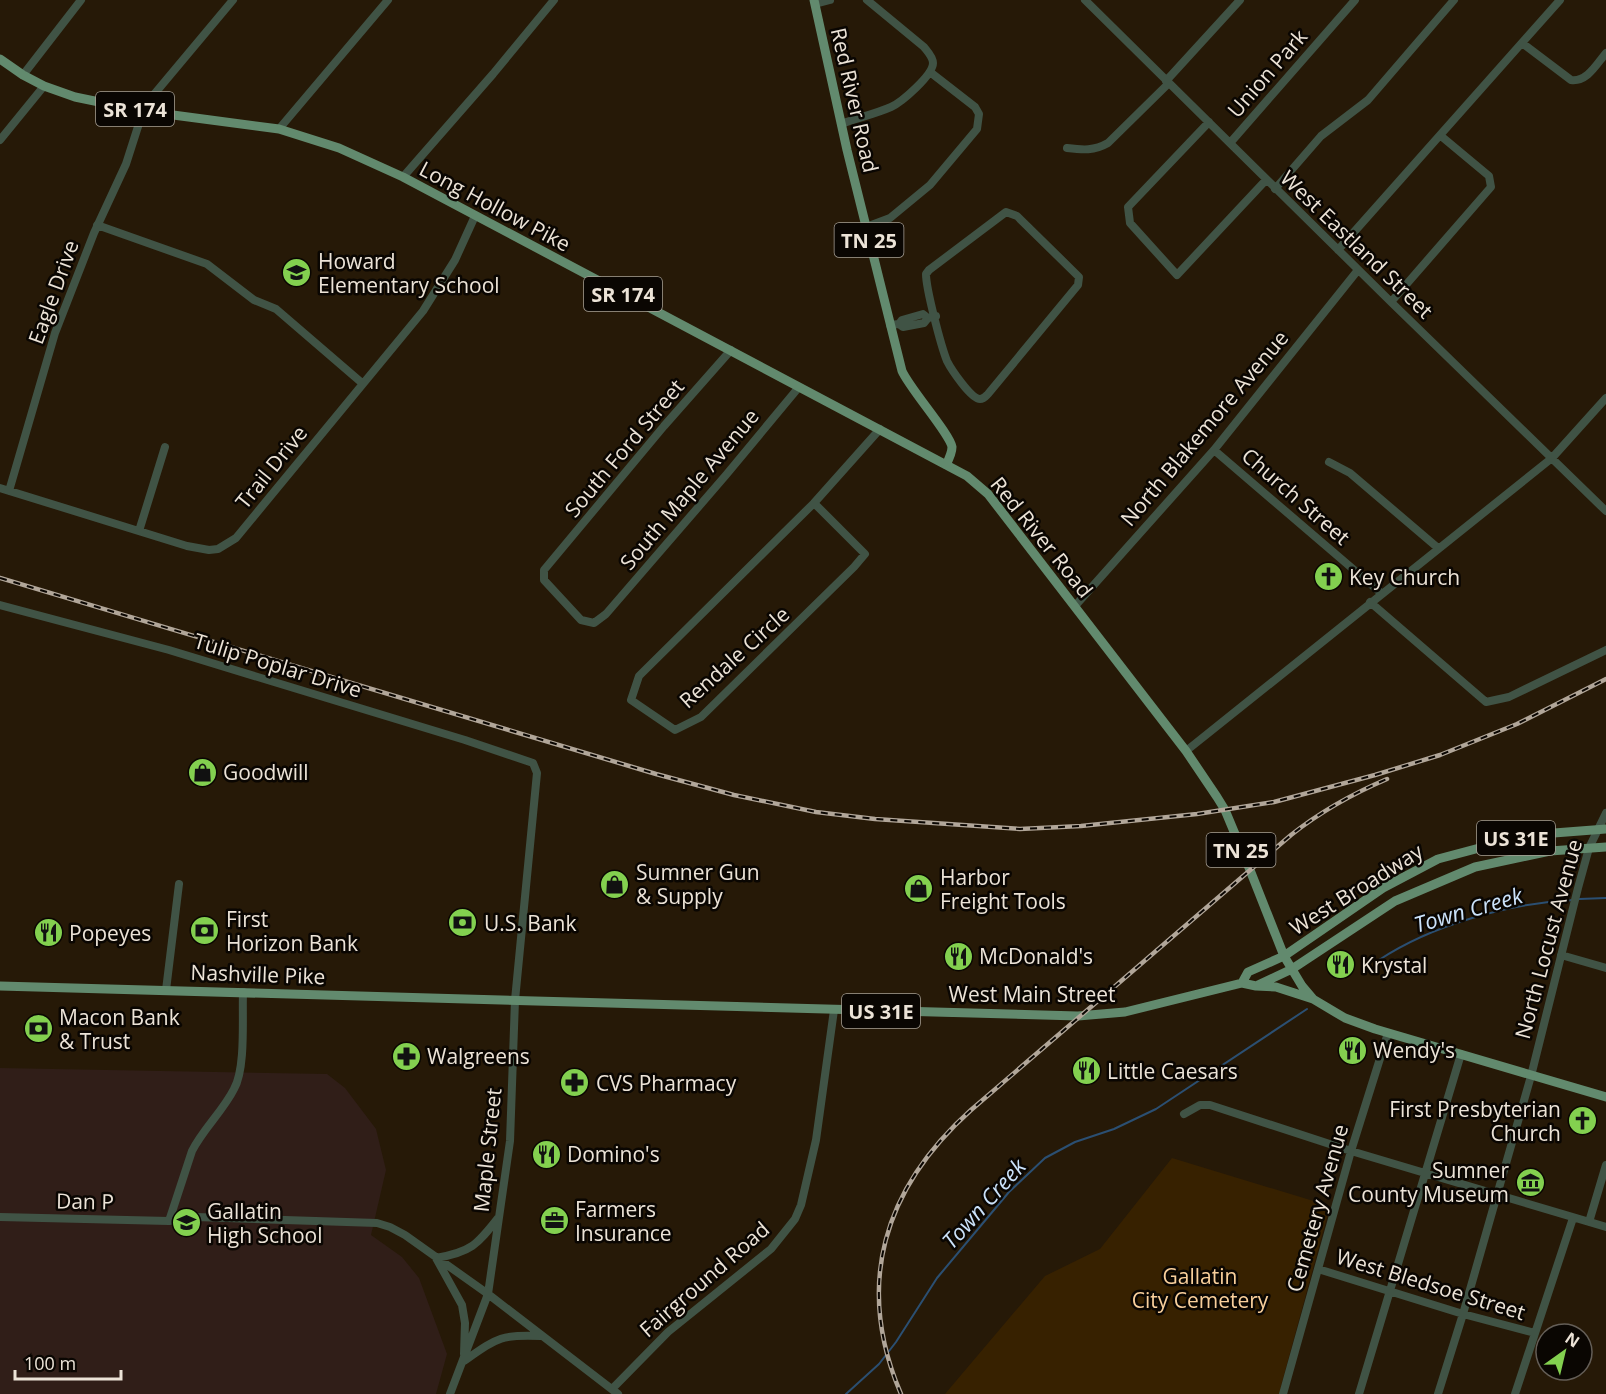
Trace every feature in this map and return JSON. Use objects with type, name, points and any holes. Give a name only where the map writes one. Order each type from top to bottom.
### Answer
[{"type":"main road","name":"Red River Road","points":[[814,2],[866,227],[894,324],[902,371],[907,382],[950,439],[952,450],[946,465],[967,476],[988,494],[1186,751],[1225,810],[1284,956],[1313,999]]},
{"type":"main road","name":"Long Hollow Pike","points":[[0,58],[23,75],[44,86],[75,97],[143,111],[279,129],[339,148],[403,177],[946,465]]},
{"type":"main road","name":"West Broadway","points":[[1242,982],[1248,972],[1284,956],[1383,888],[1437,859],[1528,835],[1601,829]]},
{"type":"main road","name":"US 31E","points":[[1292,969],[1395,901],[1439,881],[1479,866],[1550,851],[1606,847]]},
{"type":"main road","points":[[1429,864],[1439,881]]},
{"type":"main road","name":"West Broadway","points":[[1256,986],[1292,969]]},
{"type":"main road","name":"West Main Street","points":[[515,1000],[1078,1016],[1114,1014],[1242,982],[1256,986],[1276,987],[1313,999]]},
{"type":"main road","name":"Nashville Pike","points":[[0,986],[515,1000]]},
{"type":"main road","name":"TN 25","points":[[1313,999],[1345,1018],[1388,1033],[1606,1097]]},
{"type":"street","points":[[23,75],[81,0]]},
{"type":"street","name":"Eagle Drive","points":[[9,491],[55,333],[97,225],[126,164],[143,111],[151,98],[233,0]]},
{"type":"street","points":[[279,129],[388,0]]},
{"type":"street","points":[[403,177],[493,74],[553,0]]},
{"type":"street","points":[[814,2],[830,0]]},
{"type":"street","points":[[841,124],[893,106],[908,95],[930,72],[933,64],[932,56],[924,47],[867,0]]},
{"type":"street","name":"West Eastland Street","points":[[1085,0],[1275,189],[1606,511]]},
{"type":"street","points":[[1066,148],[1086,151],[1108,143],[1167,82],[1240,0]]},
{"type":"street","name":"Union Park","points":[[1230,143],[1355,0]]},
{"type":"street","points":[[1275,189],[1321,136],[1368,100],[1454,0]]},
{"type":"street","points":[[1338,250],[1560,0]]},
{"type":"street","points":[[1522,43],[1571,80],[1578,81],[1584,78],[1606,53]]},
{"type":"street","points":[[866,227],[890,218],[917,197],[930,185],[977,129],[979,114],[975,107],[930,72]]},
{"type":"street","points":[[0,140],[44,86]]},
{"type":"street","points":[[1209,122],[1128,207],[1130,223],[1177,274],[1266,180]]},
{"type":"street","points":[[1391,302],[1491,187],[1489,176],[1441,136]]},
{"type":"street","points":[[1006,212],[1017,216],[1079,277],[1078,285],[984,398],[974,396],[954,373],[932,317],[926,274],[1006,212]]},
{"type":"street","name":"Trail Drive","points":[[0,488],[170,541],[210,550],[224,547],[236,538],[423,311],[455,260],[475,216]]},
{"type":"street","points":[[97,225],[207,264],[254,300],[276,309],[362,383]]},
{"type":"street","name":"North Blakemore Avenue","points":[[1074,606],[1214,450],[1358,270]]},
{"type":"street","points":[[894,324],[903,327],[924,323],[932,317]]},
{"type":"street","name":"South Ford Street","points":[[606,614],[594,623],[581,620],[544,580],[544,570],[664,426],[731,350]]},
{"type":"street","name":"South Maple Avenue","points":[[606,614],[799,387]]},
{"type":"street","points":[[1186,751],[1552,458],[1606,398]]},
{"type":"street","name":"Rendale Circle","points":[[814,503],[865,554],[854,567],[701,717],[675,730],[631,700],[639,676],[814,503],[880,429]]},
{"type":"street","points":[[139,531],[165,447]]},
{"type":"street","name":"Church Street","points":[[1214,450],[1381,593]]},
{"type":"street","points":[[1329,462],[1350,473],[1438,548]]},
{"type":"street","points":[[1370,602],[1486,702],[1509,697],[1606,650]]},
{"type":"street","name":"Tulip Poplar Drive","points":[[0,605],[169,650],[465,740],[533,763],[537,773]]},
{"type":"street","name":"Maple Street","points":[[450,1394],[488,1294],[510,1141],[515,1000],[537,773]]},
{"type":"street","name":"North Locust Avenue","points":[[1438,1394],[1531,1076],[1589,848],[1601,829],[1606,813]]},
{"type":"street","points":[[166,990],[179,884]]},
{"type":"street","points":[[1561,955],[1606,968]]},
{"type":"street","points":[[169,1221],[186,1165],[195,1145],[235,1088],[241,1051],[243,992]]},
{"type":"street","name":"Fairground Road","points":[[615,1391],[668,1332],[771,1249],[795,1219],[801,1205],[816,1140],[834,1010]]},
{"type":"street","name":"Cemetery Avenue","points":[[1283,1394],[1351,1151],[1388,1033]]},
{"type":"street","points":[[1359,1394],[1461,1054]]},
{"type":"street","points":[[1184,1114],[1200,1105],[1210,1105],[1351,1151],[1606,1227]]},
{"type":"street","points":[[1589,1222],[1606,1165]]},
{"type":"street","name":"Dan P","points":[[0,1217],[169,1221],[196,1216],[376,1223],[405,1235],[488,1294]]},
{"type":"street","points":[[463,1361],[464,1313],[458,1296],[436,1258],[462,1253],[482,1238],[499,1217]]},
{"type":"street","points":[[1539,1322],[1573,1218]]},
{"type":"street","name":"West Bledsoe Street","points":[[1318,1269],[1463,1314],[1534,1333]]},
{"type":"street","points":[[488,1294],[615,1391]]},
{"type":"street","points":[[463,1361],[502,1337],[514,1334],[541,1336]]},
{"type":"street","points":[[1515,1394],[1534,1336]]},
{"type":"shaded area","name":"Gallatin High School","points":[[0,1068],[327,1074],[345,1088],[376,1129],[386,1170],[371,1235],[402,1257],[419,1278],[447,1354],[436,1394],[0,1394]]},
{"type":"green space","name":"Gallatin City Cemetery","points":[[1172,1158],[1330,1206],[1280,1394],[945,1394],[1045,1276],[1100,1249]]},
{"type":"waterway","name":"Town Creek","points":[[1579,899],[1606,898]]},
{"type":"waterway","name":"Town Creek","points":[[1379,960],[1423,936],[1472,918],[1524,906],[1573,900]]},
{"type":"waterway","name":"Town Creek","points":[[846,1394],[879,1364],[937,1278],[1009,1192],[1045,1158],[1075,1142],[1114,1129],[1156,1109],[1307,1009]]},
{"type":"railway","points":[[0,578],[656,774],[734,795],[816,812],[875,819],[1020,829],[1081,826],[1197,814],[1274,802],[1440,755],[1517,724],[1606,679]]},
{"type":"railway","points":[[901,1394],[887,1353],[880,1314],[880,1276],[886,1240],[898,1205],[917,1172],[941,1140],[971,1110],[1291,835],[1337,804],[1387,779]]},
{"type":"place","name":"Howard Elementary School","points":[[297,273]]},
{"type":"place","name":"Key Church","points":[[1328,577]]},
{"type":"place","name":"Goodwill","points":[[202,772]]},
{"type":"place","name":"Sumner Gun & Supply","points":[[615,884]]},
{"type":"place","name":"Harbor Freight Tools","points":[[919,889]]},
{"type":"place","name":"U.S. Bank","points":[[463,923]]},
{"type":"place","name":"First Horizon Bank","points":[[205,931]]},
{"type":"place","name":"Popeyes","points":[[48,933]]},
{"type":"place","name":"McDonald's","points":[[958,956]]},
{"type":"place","name":"Krystal","points":[[1340,965]]},
{"type":"place","name":"Macon Bank & Trust","points":[[38,1029]]},
{"type":"place","name":"Wendy's","points":[[1352,1050]]},
{"type":"place","name":"Walgreens","points":[[406,1056]]},
{"type":"place","name":"Little Caesars","points":[[1086,1071]]},
{"type":"place","name":"CVS Pharmacy","points":[[575,1083]]},
{"type":"place","name":"First Presbyterian Church","points":[[1582,1121]]},
{"type":"place","name":"Domino's","points":[[546,1154]]},
{"type":"place","name":"Sumner County Museum","points":[[1530,1182]]},
{"type":"place","name":"Farmers Insurance","points":[[554,1221]]},
{"type":"place","name":"Gallatin High School","points":[[186,1223]]}]
